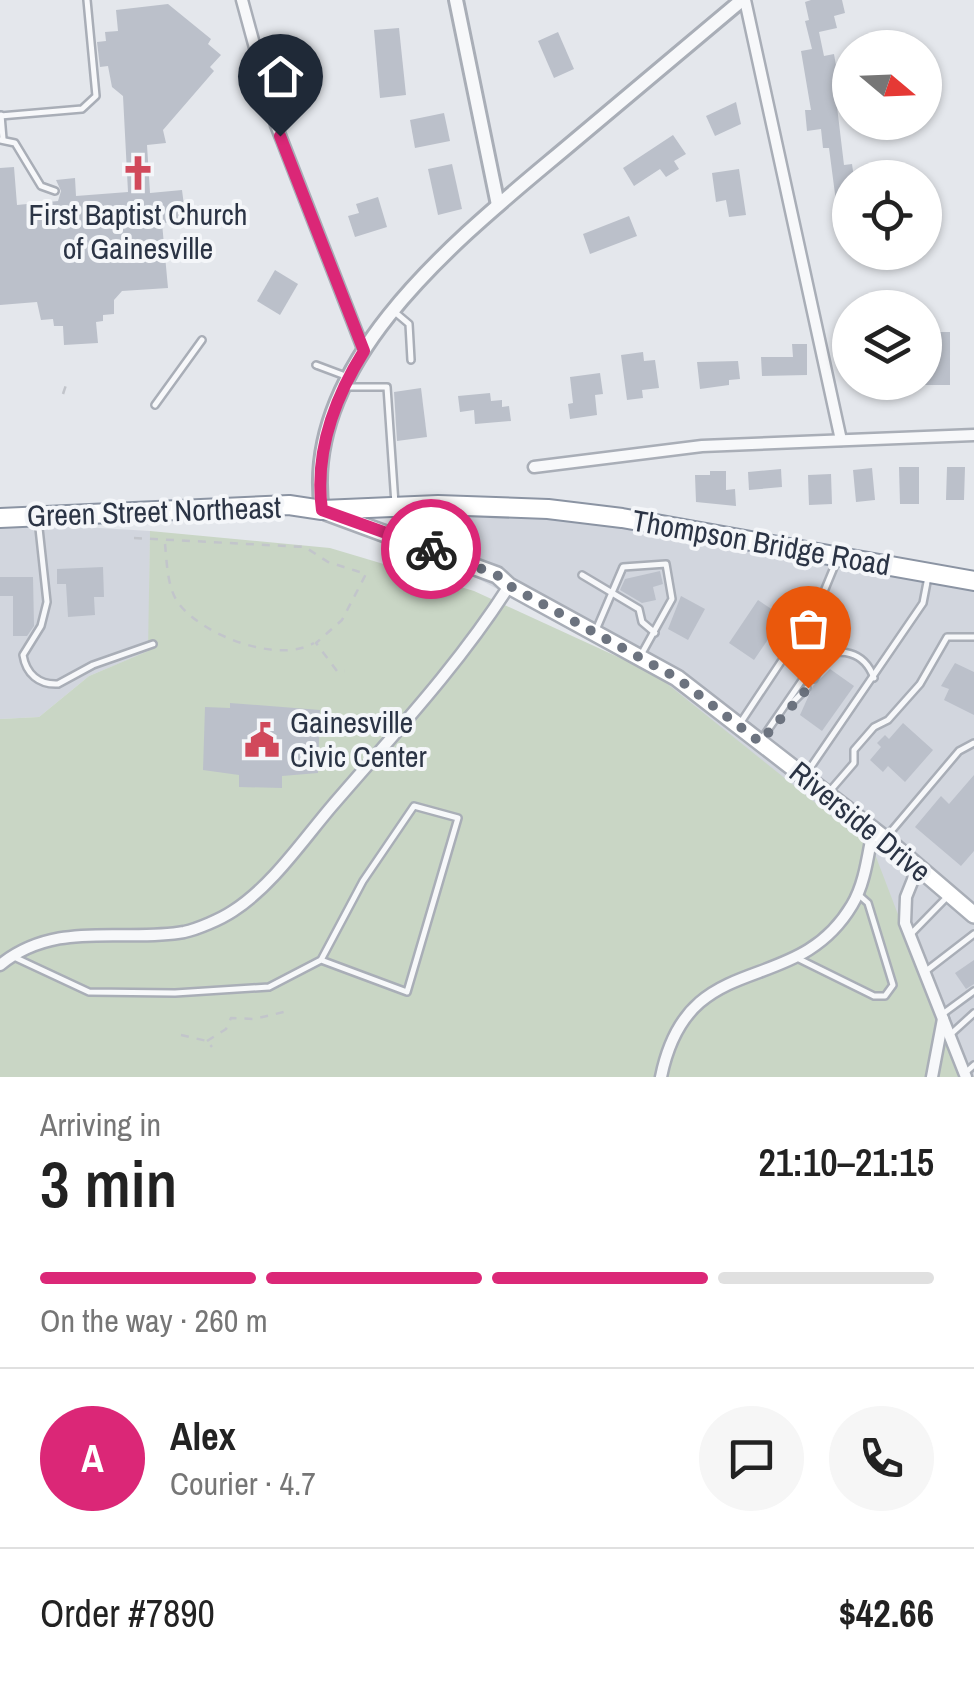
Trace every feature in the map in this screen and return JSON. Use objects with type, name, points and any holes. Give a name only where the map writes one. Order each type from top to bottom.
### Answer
[{"type":"highway","name":"Green Street Northeast","points":[[0,518],[290,505],[322,510],[548,509]]},
{"type":"highway","name":"Thompson Bridge Road","points":[[548,509],[622,518],[974,581]]},
{"type":"main road","name":"Riverside Drive","points":[[322,510],[497,575],[510,586],[677,678],[879,834],[974,915]]},
{"type":"street","points":[[242,0],[276,124],[364,351]]},
{"type":"street","points":[[456,0],[498,204]]},
{"type":"street","points":[[322,510],[318,485],[324,449],[345,382],[394,312],[498,204],[744,0],[841,440]]},
{"type":"street","points":[[534,466],[702,446],[974,435]]},
{"type":"street","points":[[0,965],[12,956],[60,939],[118,932],[185,932],[234,911],[297,850],[429,697],[510,586]]},
{"type":"street","points":[[661,1077],[666,1050],[681,1019],[718,986],[797,958],[826,940],[857,892],[879,834]]},
{"type":"street","points":[[918,867],[906,897],[905,923],[968,1072]]},
{"type":"street","points":[[932,1077],[944,1013]]},
{"type":"lane","points":[[55,191],[41,186],[15,142],[2,140],[1,116],[82,109],[96,96],[87,0]]},
{"type":"lane","points":[[394,312],[409,324],[411,360]]},
{"type":"lane","points":[[155,405],[202,340]]},
{"type":"lane","points":[[316,365],[345,382],[388,387],[395,507]]},
{"type":"lane","points":[[38,516],[46,602],[41,626],[23,654],[26,668],[36,679],[58,684],[94,665],[153,644]]},
{"type":"lane","points":[[738,725],[818,606],[839,557]]},
{"type":"lane","points":[[596,630],[623,567],[666,564],[672,599],[640,656]]},
{"type":"lane","points":[[804,776],[923,603],[929,574]]},
{"type":"lane","points":[[582,575],[639,609],[642,622],[655,633]]},
{"type":"lane","points":[[827,794],[854,763],[854,750],[920,684],[947,637],[974,637]]},
{"type":"lane","points":[[790,705],[799,683],[826,654],[842,650],[853,654],[870,666],[874,678]]},
{"type":"lane","points":[[814,679],[826,654]]},
{"type":"lane","points":[[760,742],[808,688]]},
{"type":"lane","points":[[879,834],[959,751],[974,743]]},
{"type":"lane","points":[[12,956],[89,992],[176,993],[268,987],[321,960],[363,881],[414,806],[458,818],[407,992],[321,960]]},
{"type":"lane","points":[[797,958],[874,996],[885,996],[893,984],[868,903],[857,892]]},
{"type":"lane","points":[[910,935],[950,894]]},
{"type":"lane","points":[[926,971],[974,934]]},
{"type":"lane","points":[[944,1013],[974,991]]},
{"type":"lane","points":[[951,1034],[974,1013]]},
{"type":"path","points":[[63,394],[67,382]]},
{"type":"path","points":[[134,538],[305,547],[328,562],[366,574],[342,620],[316,643],[294,651],[278,650],[218,634],[195,620],[177,601],[165,542]]},
{"type":"path","points":[[316,643],[336,672],[345,670]]},
{"type":"path","points":[[207,1041],[226,1028],[231,1018],[254,1019],[288,1011]]},
{"type":"path","points":[[181,1034],[207,1041],[212,1048]]},
{"type":"shaded area","points":[[467,510],[723,539],[974,581],[974,1077],[915,959],[655,674],[473,576]]},
{"type":"shaded area","points":[[0,522],[150,531],[149,651],[89,676],[39,717],[0,719]]},
{"type":"green space","points":[[150,531],[330,548],[474,591],[655,674],[873,849],[915,959],[974,1077],[0,1077],[0,719],[39,717],[89,676],[148,651]]},
{"type":"building","points":[[842,0],[845,13],[834,16],[837,28],[819,32],[824,56],[832,54],[832,140],[841,140],[843,160],[832,160],[832,171],[821,129],[807,131],[805,110],[811,110],[801,51],[812,49],[805,2]]},
{"type":"building","name":"First Baptist Church of Gainesville","points":[[168,4],[211,39],[208,44],[221,55],[210,67],[214,71],[163,130],[166,143],[147,145],[150,193],[182,190],[186,221],[162,223],[168,288],[122,291],[114,300],[114,314],[103,315],[103,321],[96,322],[98,343],[64,345],[63,326],[54,326],[53,319],[41,320],[37,302],[0,305],[0,168],[14,167],[17,205],[58,201],[61,191],[56,180],[75,178],[76,196],[128,192],[123,96],[112,87],[108,66],[100,67],[97,42],[106,41],[105,32],[118,31],[116,10]]},
{"type":"building","points":[[399,28],[406,95],[380,98],[374,30]]},
{"type":"building","points":[[558,32],[574,69],[554,78],[538,41]]},
{"type":"building","points":[[736,102],[741,124],[715,136],[706,116]]},
{"type":"building","points":[[444,113],[450,141],[415,148],[410,120]]},
{"type":"building","points":[[673,135],[686,154],[674,161],[679,169],[666,177],[660,169],[634,186],[623,168]]},
{"type":"building","points":[[452,164],[462,209],[438,215],[428,169]]},
{"type":"building","points":[[739,169],[746,215],[729,217],[726,200],[716,202],[712,173]]},
{"type":"building","points":[[378,197],[387,227],[355,237],[348,216],[359,213],[356,204]]},
{"type":"building","points":[[629,216],[637,236],[590,254],[583,234]]},
{"type":"building","points":[[275,270],[298,284],[280,315],[257,301]]},
{"type":"building","points":[[942,332],[950,332],[950,385],[942,385]]},
{"type":"building","points":[[792,344],[807,344],[807,375],[762,376],[761,357],[793,357]]},
{"type":"building","points":[[643,352],[644,361],[655,360],[659,388],[642,390],[643,398],[627,400],[621,355]]},
{"type":"building","points":[[738,361],[740,379],[729,380],[729,385],[700,389],[697,362]]},
{"type":"building","points":[[600,373],[603,394],[595,395],[597,415],[570,419],[570,377]]},
{"type":"building","points":[[421,388],[427,437],[397,441],[394,392]]},
{"type":"building","points":[[490,393],[491,401],[502,400],[502,407],[509,406],[511,421],[475,424],[474,410],[460,412],[458,396]]},
{"type":"building","points":[[899,467],[919,467],[919,504],[900,504]]},
{"type":"building","points":[[947,467],[965,467],[964,500],[946,500]]},
{"type":"building","points":[[872,468],[875,500],[856,502],[853,470]]},
{"type":"building","points":[[781,469],[782,487],[749,490],[748,472]]},
{"type":"building","points":[[710,471],[726,471],[726,490],[735,489],[736,506],[696,502],[695,475],[710,475]]},
{"type":"building","points":[[831,474],[832,504],[809,505],[808,475]]},
{"type":"building","points":[[103,567],[104,597],[94,597],[95,615],[68,617],[66,584],[57,584],[57,569]]},
{"type":"building","points":[[660,571],[663,584],[653,587],[656,600],[642,603],[620,590],[625,579]]},
{"type":"building","points":[[0,577],[33,577],[34,626],[27,636],[13,636],[13,596],[0,596]]},
{"type":"building","points":[[681,596],[705,609],[688,640],[668,629]]},
{"type":"building","points":[[758,600],[797,626],[783,648],[769,638],[754,660],[729,643]]},
{"type":"building","points":[[955,663],[974,672],[974,715],[944,700],[949,689],[941,686]]},
{"type":"building","points":[[830,669],[854,686],[822,731],[800,715],[813,686]]},
{"type":"building","name":"Gainesville Civic Center","points":[[230,703],[320,710],[318,773],[282,776],[282,788],[239,787],[239,775],[203,770],[205,707],[230,708]]},
{"type":"building","points":[[903,723],[933,750],[905,782],[888,766],[883,772],[870,760],[881,747],[877,743],[885,735],[889,739]]},
{"type":"building","points":[[974,775],[974,851],[961,866],[915,827],[941,796],[949,804]]},
{"type":"building","points":[[974,960],[974,984],[966,989],[955,973]]},
{"type":"way so far","points":[[431,549],[497,575],[510,586],[659,667],[760,742],[808,688]]},
{"type":"place","name":"First Baptist Church of Gainesville","points":[[138,173]]},
{"type":"place","name":"Gainesville Civic Center","points":[[262,740]]},
{"type":"route","points":[[280,136],[364,351],[335,403],[329,423],[318,485],[322,510],[431,549]]}]
